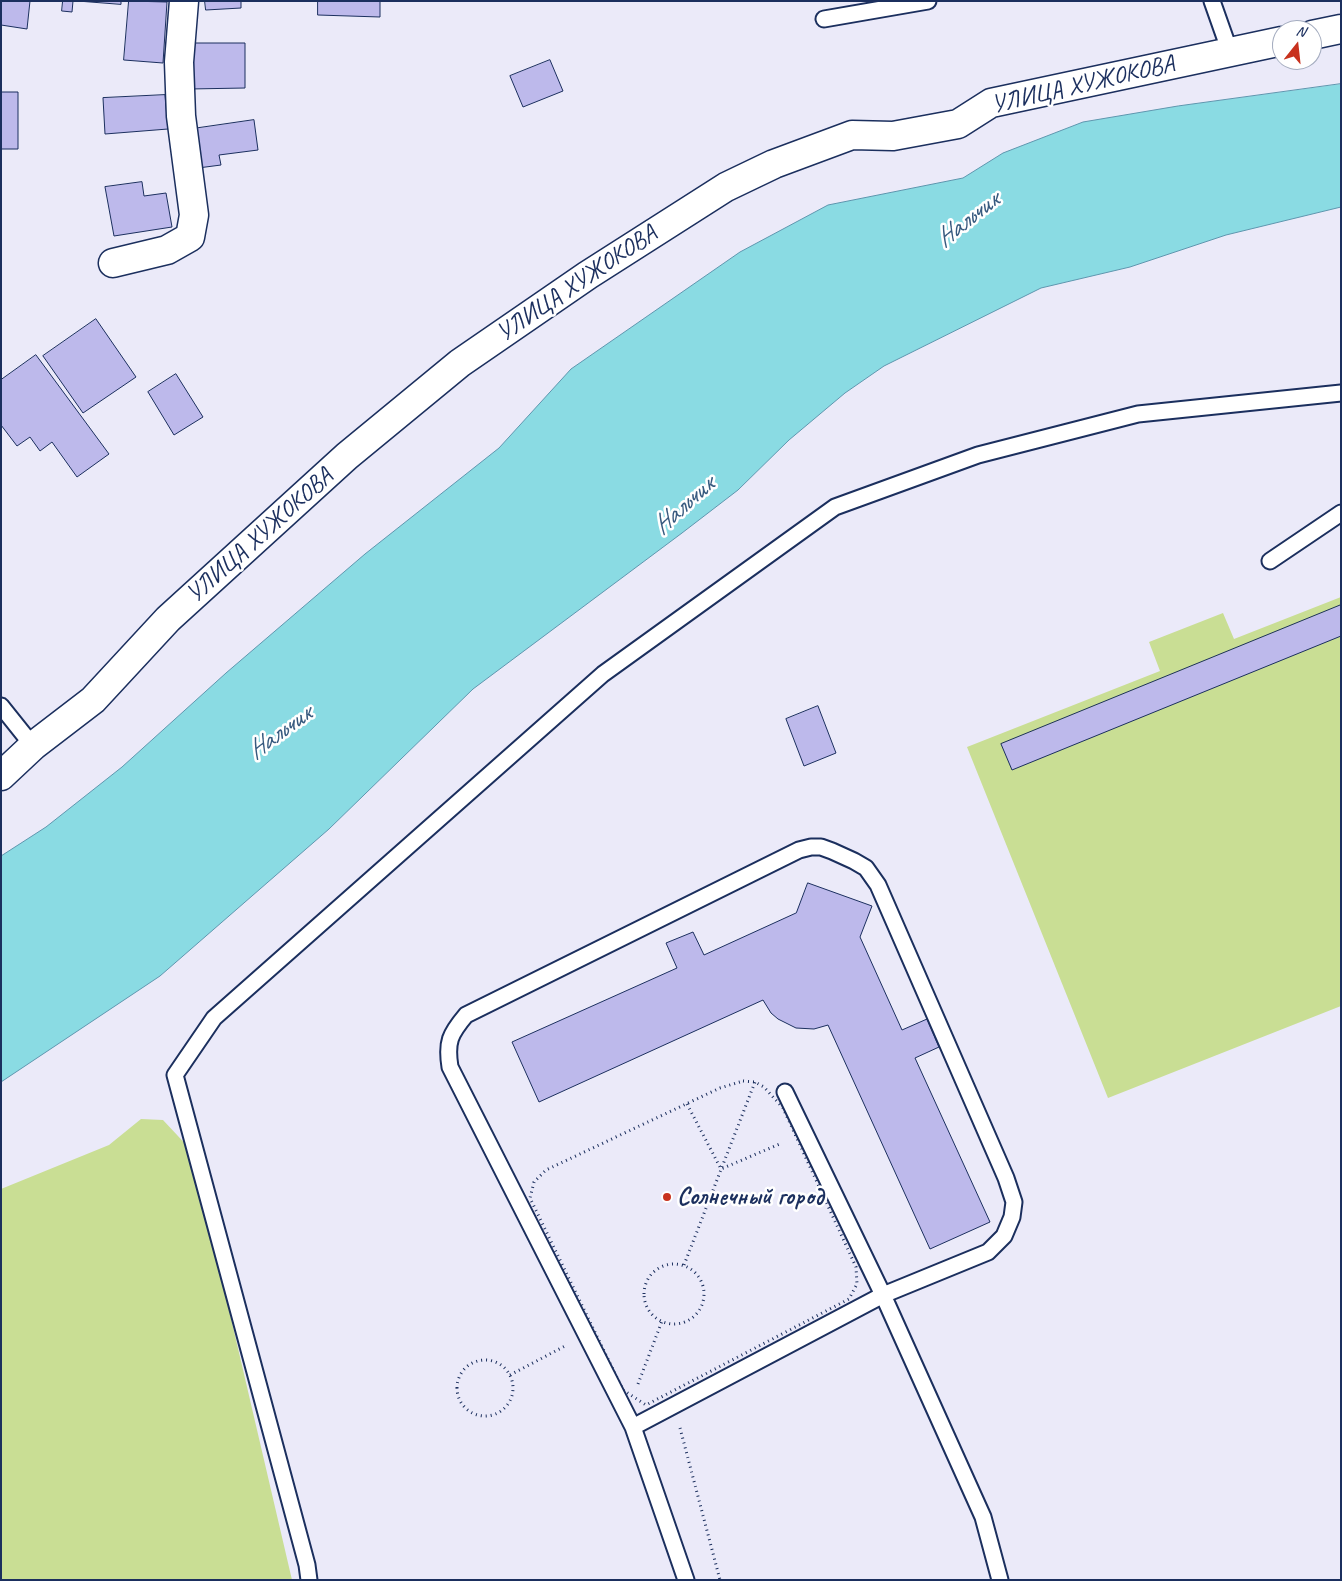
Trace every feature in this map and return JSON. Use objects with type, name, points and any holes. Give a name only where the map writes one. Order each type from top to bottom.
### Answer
[{"type":"street","points":[[113,263],[167,250],[190,237],[194,216],[181,116],[179,62],[184,1]]},
{"type":"street","points":[[1322,33],[1341,29]]},
{"type":"street","name":"УЛИЦА ХУЖОКОВА","points":[[1,776],[33,746],[93,700],[168,619],[347,456],[460,363],[588,275],[726,187],[774,164],[852,134],[893,136],[958,124],[991,102],[1272,43]]},
{"type":"lane","points":[[824,20],[928,1]]},
{"type":"lane","points":[[1212,1],[1230,52]]},
{"type":"lane","points":[[309,1580],[307,1565],[175,1074],[214,1018],[603,674],[835,508],[978,455],[1138,414],[1341,393]]},
{"type":"lane","points":[[1270,561],[1341,513]]},
{"type":"lane","points":[[1,706],[33,746]]},
{"type":"lane","points":[[633,1427],[884,1295],[988,1252],[1004,1236],[1012,1217],[1014,1202],[1006,1178],[878,885],[866,868],[821,847],[799,850],[466,1015],[451,1036],[448,1050],[450,1067],[590,1333],[633,1427],[686,1580]]},
{"type":"lane","points":[[785,1092],[884,1295],[983,1517],[1000,1580]]},
{"type":"path","points":[[646,1405],[849,1299],[857,1284],[856,1267],[783,1108],[764,1088],[755,1082],[743,1081],[720,1088],[546,1170],[534,1182],[530,1198],[590,1333],[622,1390],[681,1428],[720,1580]]},
{"type":"path","points":[[684,1265],[755,1082]]},
{"type":"path","points":[[686,1104],[721,1169]]},
{"type":"path","points":[[721,1169],[797,1138]]},
{"type":"path","points":[[664,1265],[684,1265],[699,1277],[703,1285],[704,1295],[702,1304],[697,1313],[690,1319],[672,1324],[662,1322],[653,1316],[647,1308],[644,1298],[646,1283],[654,1270],[664,1265]]},
{"type":"path","points":[[634,1397],[662,1322]]},
{"type":"path","points":[[510,1375],[590,1333]]},
{"type":"path","points":[[486,1360],[496,1362],[504,1367],[510,1375],[513,1393],[505,1408],[497,1413],[489,1416],[480,1415],[465,1407],[460,1400],[457,1391],[458,1381],[468,1365],[486,1360]]},
{"type":"green space","points":[[1341,597],[1341,1006],[1108,1098],[967,747],[1160,671],[1149,642],[1223,613],[1234,639]]},
{"type":"green space","points":[[141,1119],[163,1120],[192,1151],[292,1580],[1,1580],[1,1189],[109,1145]]},
{"type":"water","name":"Нальчик","points":[[1341,84],[1341,207],[1226,235],[1130,267],[1041,288],[884,366],[845,393],[789,440],[738,490],[473,689],[329,829],[160,976],[1,1082],[1,856],[46,827],[122,767],[226,673],[365,554],[499,448],[571,369],[740,252],[828,205],[963,178],[1003,153],[1083,122],[1178,106]]},
{"type":"building","points":[[1,1],[30,1],[27,29],[1,25]]},
{"type":"building","points":[[63,1],[73,1],[72,12],[62,11]]},
{"type":"building","points":[[78,1],[121,1],[121,4]]},
{"type":"building","points":[[129,1],[167,2],[163,63],[124,60]]},
{"type":"building","points":[[205,1],[241,1],[241,8],[206,10]]},
{"type":"building","points":[[318,1],[380,1],[380,17],[318,15]]},
{"type":"building","points":[[190,43],[245,43],[245,88],[190,89]]},
{"type":"building","points":[[550,60],[563,91],[523,107],[510,76]]},
{"type":"building","points":[[1,92],[18,92],[18,149],[1,149]]},
{"type":"building","points":[[165,95],[168,129],[105,134],[103,98]]},
{"type":"building","points":[[254,120],[258,150],[219,155],[221,165],[198,168],[192,129]]},
{"type":"building","points":[[142,182],[144,196],[166,193],[172,227],[114,236],[105,187]]},
{"type":"building","points":[[96,319],[136,377],[83,413],[43,356]]},
{"type":"building","points":[[36,355],[109,454],[77,477],[52,442],[40,451],[30,437],[17,446],[1,425],[1,380]]},
{"type":"building","points":[[176,374],[203,417],[174,435],[148,392]]},
{"type":"building","points":[[1341,605],[1341,636],[1012,770],[1001,744]]},
{"type":"building","points":[[818,706],[836,753],[804,766],[786,719]]},
{"type":"building","points":[[808,883],[872,906],[860,937],[902,1030],[927,1019],[939,1047],[915,1058],[990,1222],[930,1249],[828,1025],[814,1029],[796,1028],[778,1019],[771,1013],[763,1000],[539,1102],[512,1042],[677,968],[666,943],[693,932],[704,955],[796,913]]},
{"type":"place","name":"Солнечный город","points":[[667,1197]]}]
